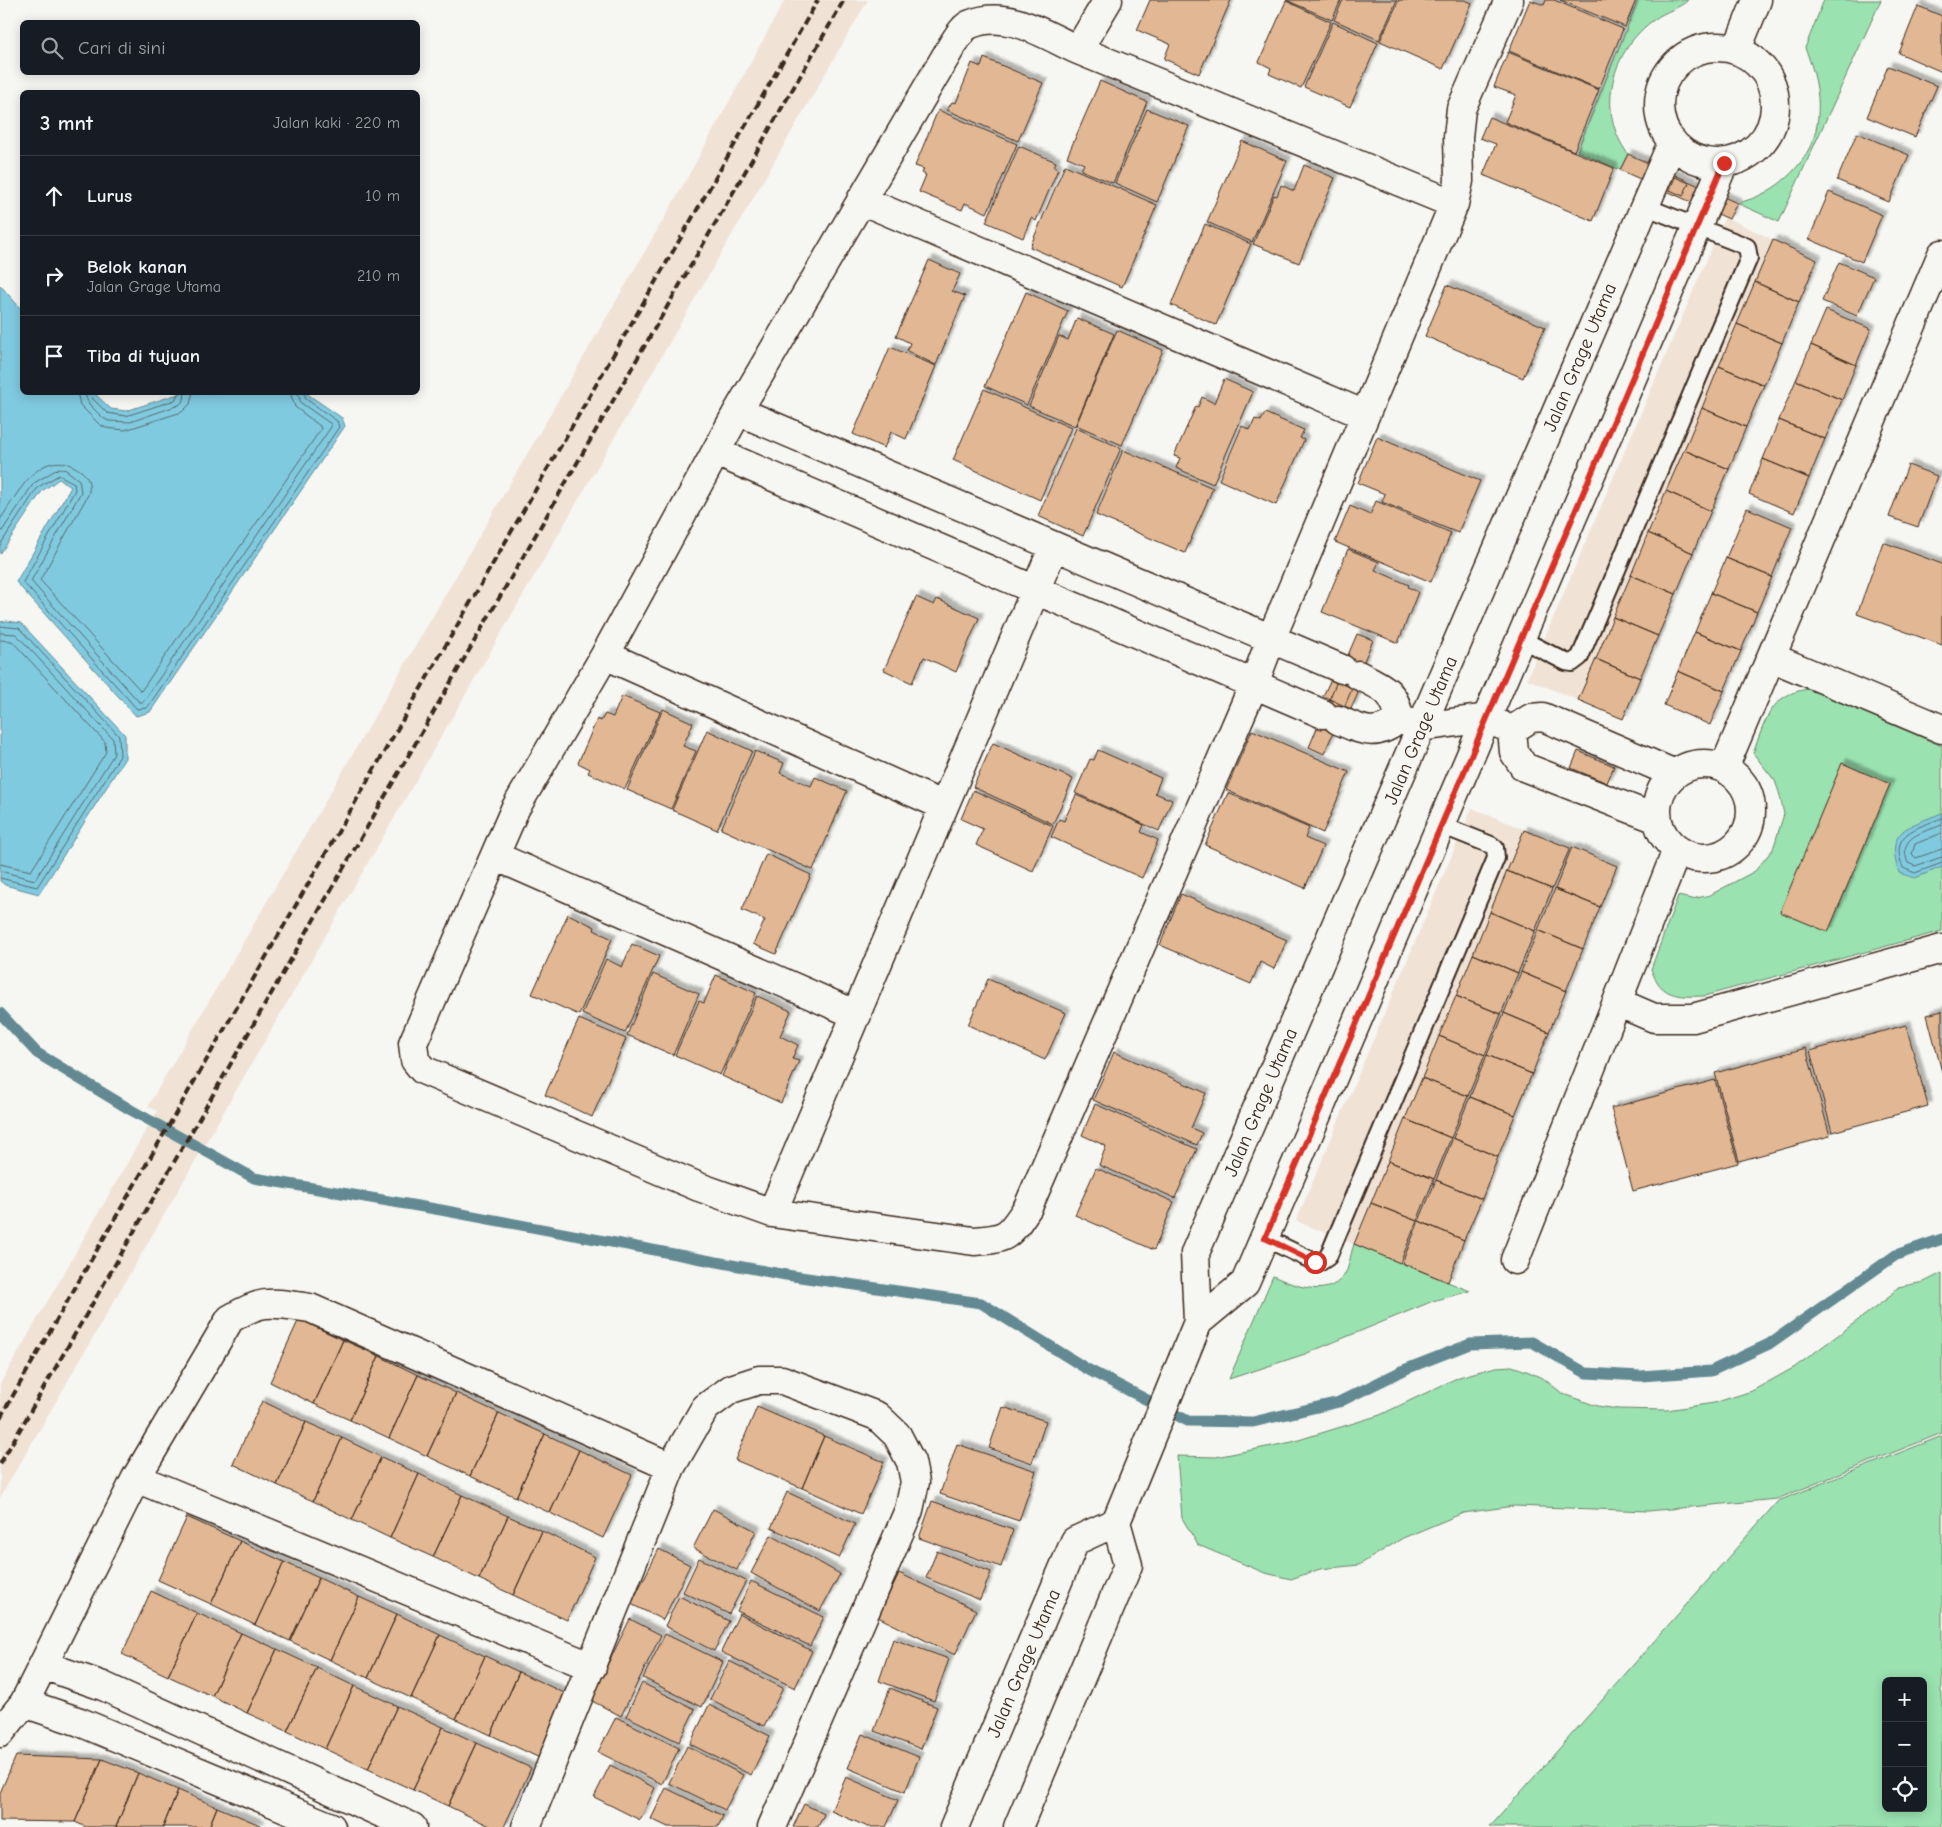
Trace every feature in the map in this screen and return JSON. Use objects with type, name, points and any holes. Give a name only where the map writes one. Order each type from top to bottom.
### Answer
[{"type":"street","points":[[1078,50],[1108,0]]},
{"type":"street","points":[[1454,204],[1078,50],[1018,22],[999,19],[970,24],[953,44],[738,411],[605,655],[515,809],[413,1043],[415,1060],[423,1070],[699,1187],[772,1213],[974,1241],[1003,1238],[1012,1231],[1032,1198],[1254,684],[1270,638],[1454,204],[1459,181],[1458,138],[1461,109],[1508,0]]},
{"type":"street","points":[[1737,49],[1757,0]]},
{"type":"street","points":[[1712,46],[1737,49],[1754,59],[1766,74],[1774,92],[1775,112],[1769,130],[1758,146],[1743,158],[1724,163],[1705,162],[1686,156],[1672,143],[1660,120],[1658,94],[1668,71],[1687,53],[1712,46]]},
{"type":"street","name":"Jalan Grage Utama","points":[[954,1827],[1075,1541],[1116,1522],[1180,1371],[1198,1322],[1196,1253],[1410,723],[1672,143]]},
{"type":"street","points":[[1198,1322],[1245,1283],[1724,163]]},
{"type":"street","points":[[861,200],[1365,415]]},
{"type":"street","points":[[1724,768],[1773,658],[1942,254]]},
{"type":"street","points":[[738,411],[1350,672],[1380,686],[1390,694],[1410,723]]},
{"type":"street","points":[[716,452],[1360,730],[1376,732],[1410,723],[1487,718],[1512,730]]},
{"type":"street","points":[[772,1213],[1054,546]]},
{"type":"street","points":[[605,655],[944,806]]},
{"type":"street","points":[[1773,658],[1942,729]]},
{"type":"street","points":[[1512,730],[1531,718],[1543,718],[1675,774]]},
{"type":"street","points":[[1512,730],[1514,752],[1524,767],[1658,819]]},
{"type":"street","points":[[1708,763],[1724,768],[1742,782],[1751,802],[1750,825],[1739,844],[1720,856],[1698,859],[1678,850],[1664,836],[1658,819],[1658,802],[1664,786],[1675,774],[1691,765],[1708,763]]},
{"type":"street","points":[[1514,1260],[1678,850]]},
{"type":"street","points":[[495,856],[857,1015]]},
{"type":"street","points":[[1617,1002],[1654,1018],[1694,1018],[1942,949]]},
{"type":"street","points":[[0,1733],[24,1703],[136,1478],[230,1319],[250,1306],[267,1303],[310,1308],[671,1466]]},
{"type":"street","points":[[526,1827],[592,1668],[671,1466],[705,1408],[731,1388],[760,1380],[782,1380],[877,1416],[897,1435],[911,1462],[915,1482],[909,1510],[772,1827]]},
{"type":"street","points":[[136,1478],[592,1668]]},
{"type":"street","points":[[1018,1827],[1128,1566],[1116,1522]]},
{"type":"street","points":[[43,1665],[103,1686],[412,1827]]},
{"type":"street","points":[[24,1703],[80,1722],[331,1827]]},
{"type":"lane","points":[[1521,639],[1566,662],[1572,663],[1580,657],[1748,258],[1747,248],[1743,244],[1697,228],[1644,206]]},
{"type":"lane","points":[[1265,1238],[1315,1262],[1319,1263],[1328,1257],[1496,858],[1495,848],[1491,845],[1441,825]]},
{"type":"shaded area","points":[[785,0],[868,0],[0,1498],[0,1384],[157,1111],[148,1106],[680,191]]},
{"type":"shaded area","points":[[1725,217],[1817,260],[1623,719],[1527,679]]},
{"type":"shaded area","points":[[1472,808],[1570,848],[1400,1263],[1296,1221]]},
{"type":"green space","points":[[1638,0],[1688,0],[1659,16],[1640,32],[1628,47],[1619,63],[1613,81],[1611,100],[1612,119],[1618,137],[1628,154],[1620,170],[1577,151]]},
{"type":"green space","points":[[1824,0],[1881,0],[1779,222],[1737,203],[1752,199],[1780,183],[1792,173],[1810,147],[1816,132],[1818,98],[1814,73],[1805,48]]},
{"type":"green space","points":[[1809,689],[1942,746],[1942,931],[1704,996],[1686,996],[1671,993],[1660,985],[1651,969],[1678,896],[1692,899],[1710,895],[1755,871],[1773,849],[1784,814],[1775,781],[1753,753],[1766,720],[1777,703],[1785,696]]},
{"type":"green space","points":[[1354,1244],[1470,1291],[1433,1301],[1305,1354],[1229,1379],[1273,1276],[1302,1287],[1323,1288],[1332,1285],[1340,1280],[1347,1270]]},
{"type":"green space","points":[[1942,1273],[1942,1433],[1777,1499],[1648,1511],[1514,1506],[1463,1513],[1403,1538],[1359,1565],[1320,1569],[1291,1579],[1265,1573],[1198,1545],[1182,1518],[1177,1456],[1216,1457],[1292,1442],[1380,1415],[1459,1377],[1496,1367],[1512,1366],[1529,1372],[1544,1379],[1563,1394],[1597,1406],[1618,1409],[1667,1410],[1714,1403],[1752,1391],[1795,1367],[1888,1298],[1898,1287],[1924,1282]]},
{"type":"green space","points":[[1942,1436],[1942,1827],[1490,1827],[1778,1501]]},
{"type":"water","points":[[0,285],[20,308],[20,395],[96,395],[111,409],[126,411],[175,395],[309,395],[342,418],[345,426],[150,712],[136,716],[16,582],[71,487],[59,479],[42,491],[0,554]]},
{"type":"water","points":[[0,622],[21,623],[125,735],[125,758],[39,894],[5,885],[0,881]]},
{"type":"water","points":[[1942,813],[1942,867],[1915,878],[1899,873],[1895,858],[1897,838],[1909,827]]},
{"type":"building","points":[[1150,0],[1231,0],[1199,74],[1164,59],[1170,44],[1137,30]]},
{"type":"building","points":[[1286,0],[1341,0],[1332,20]]},
{"type":"building","points":[[1343,0],[1397,0],[1379,40],[1334,20]]},
{"type":"building","points":[[1399,0],[1465,0],[1472,3],[1443,69],[1380,41]]},
{"type":"building","points":[[1530,0],[1544,5],[1546,0],[1554,0],[1623,29],[1599,89],[1509,51]]},
{"type":"building","points":[[1560,0],[1636,0],[1625,27]]},
{"type":"building","points":[[1286,1],[1331,22],[1301,88],[1269,74],[1271,68],[1259,62]]},
{"type":"building","points":[[1918,6],[1942,16],[1942,72],[1899,53]]},
{"type":"building","points":[[1333,22],[1378,43],[1350,107],[1304,87]]},
{"type":"building","points":[[1508,52],[1599,90],[1574,151],[1505,122],[1516,95],[1494,87]]},
{"type":"building","points":[[984,58],[1043,83],[1018,141],[947,110],[952,102],[956,103],[972,63],[981,67]]},
{"type":"building","points":[[1888,66],[1937,86],[1915,137],[1867,117]]},
{"type":"building","points":[[1100,81],[1147,102],[1113,183],[1081,170],[1084,164],[1067,157]]},
{"type":"building","points":[[1147,109],[1189,126],[1157,202],[1115,183]]},
{"type":"building","points":[[938,110],[1017,144],[987,213],[965,203],[962,210],[919,192],[926,175],[922,173],[924,169],[915,166]]},
{"type":"building","points":[[1489,117],[1614,168],[1593,221],[1483,175],[1496,144],[1480,138]]},
{"type":"building","points":[[1857,133],[1909,155],[1889,202],[1837,180]]},
{"type":"building","points":[[1242,141],[1287,161],[1252,242],[1207,222]]},
{"type":"building","points":[[1019,146],[1056,162],[1054,166],[1058,169],[1036,221],[1031,218],[1023,238],[986,222]]},
{"type":"building","points":[[1628,154],[1737,203],[1729,219],[1620,170]]},
{"type":"building","points":[[1065,165],[1157,205],[1122,287],[1030,247]]},
{"type":"building","points":[[1304,165],[1335,178],[1299,263],[1253,244],[1274,195],[1277,196],[1281,185],[1294,191]]},
{"type":"building","points":[[1675,177],[1689,183],[1683,196],[1670,190]]},
{"type":"building","points":[[1829,192],[1882,215],[1862,262],[1809,239]]},
{"type":"building","points":[[1205,224],[1251,244],[1216,325],[1171,305]]},
{"type":"building","points":[[1773,240],[1817,260],[1799,302],[1755,282]]},
{"type":"building","points":[[929,260],[960,274],[952,291],[965,296],[936,365],[907,351],[910,343],[896,336]]},
{"type":"building","points":[[1839,262],[1874,277],[1857,316],[1822,301]]},
{"type":"building","points":[[1755,282],[1799,302],[1782,343],[1737,324]]},
{"type":"building","points":[[1447,285],[1545,327],[1523,378],[1425,336]]},
{"type":"building","points":[[1026,292],[1068,311],[1027,405],[985,386]]},
{"type":"building","points":[[1826,310],[1871,329],[1856,365],[1811,345]]},
{"type":"building","points":[[1077,318],[1114,334],[1075,426],[1029,406],[1059,336],[1068,340]]},
{"type":"building","points":[[1737,324],[1782,343],[1764,385],[1719,366]]},
{"type":"building","points":[[1117,330],[1163,350],[1122,445],[1076,425]]},
{"type":"building","points":[[1811,345],[1856,365],[1842,400],[1796,380]]},
{"type":"building","points":[[890,347],[936,366],[906,439],[891,432],[884,448],[853,434]]},
{"type":"building","points":[[1719,366],[1764,385],[1746,427],[1702,408]]},
{"type":"building","points":[[1224,379],[1253,392],[1213,484],[1176,468],[1180,458],[1174,456],[1196,406],[1198,407],[1202,397],[1214,403]]},
{"type":"building","points":[[1796,380],[1842,400],[1825,439],[1779,420]]},
{"type":"building","points":[[984,389],[1071,428],[1040,500],[953,460]]},
{"type":"building","points":[[1702,408],[1746,427],[1729,469],[1684,450]]},
{"type":"building","points":[[1265,413],[1304,430],[1300,438],[1304,440],[1276,505],[1219,480],[1242,426],[1250,430],[1255,419],[1261,421]]},
{"type":"building","points":[[1779,420],[1825,439],[1809,478],[1763,459]]},
{"type":"building","points":[[1076,428],[1121,448],[1083,536],[1038,516]]},
{"type":"building","points":[[1377,437],[1480,481],[1458,533],[1382,502],[1385,494],[1358,483]]},
{"type":"building","points":[[1123,450],[1213,488],[1185,553],[1096,515]]},
{"type":"building","points":[[1684,450],[1729,469],[1711,511],[1666,491]]},
{"type":"building","points":[[1763,459],[1809,478],[1794,513],[1749,494]]},
{"type":"building","points":[[1908,465],[1937,476],[1918,527],[1889,517]]},
{"type":"building","points":[[1666,491],[1711,511],[1693,553],[1648,533]]},
{"type":"building","points":[[1376,501],[1451,533],[1431,582],[1335,542],[1350,506],[1370,515]]},
{"type":"building","points":[[1747,508],[1792,527],[1772,577],[1726,558]]},
{"type":"building","points":[[1648,533],[1693,553],[1676,594],[1631,575]]},
{"type":"building","points":[[1883,542],[1942,564],[1942,645],[1857,614]]},
{"type":"building","points":[[1348,549],[1379,562],[1375,570],[1409,585],[1408,587],[1418,592],[1398,643],[1322,612]]},
{"type":"building","points":[[1726,558],[1772,577],[1757,612],[1711,593]]},
{"type":"building","points":[[1631,575],[1676,594],[1658,636],[1613,617]]},
{"type":"building","points":[[1711,593],[1757,612],[1741,651],[1695,632]]},
{"type":"building","points":[[916,597],[934,605],[937,599],[979,618],[956,672],[924,657],[912,683],[884,670]]},
{"type":"building","points":[[1613,617],[1658,636],[1640,678],[1596,659]]},
{"type":"building","points":[[1695,632],[1741,651],[1724,691],[1678,671]]},
{"type":"building","points":[[1357,634],[1373,640],[1324,754],[1309,747]]},
{"type":"building","points":[[1596,659],[1640,678],[1623,719],[1578,700]]},
{"type":"building","points":[[1678,671],[1724,691],[1710,725],[1664,705]]},
{"type":"building","points":[[1331,679],[1359,691],[1351,709],[1323,696]]},
{"type":"building","points":[[622,696],[660,712],[625,789],[588,773],[590,769],[578,763],[597,719],[601,721],[605,714],[613,717]]},
{"type":"building","points":[[663,709],[693,723],[683,746],[696,751],[671,809],[627,790]]},
{"type":"building","points":[[707,730],[752,751],[717,830],[672,810]]},
{"type":"building","points":[[1252,730],[1349,772],[1323,833],[1226,790]]},
{"type":"building","points":[[993,743],[1073,779],[1053,824],[973,787]]},
{"type":"building","points":[[1098,750],[1161,778],[1155,793],[1172,800],[1159,831],[1075,793],[1090,759],[1094,760]]},
{"type":"building","points":[[755,751],[784,763],[780,773],[811,786],[815,777],[847,791],[813,870],[721,829]]},
{"type":"building","points":[[1578,751],[1614,766],[1607,783],[1571,768]]},
{"type":"building","points":[[1842,763],[1890,784],[1828,932],[1780,912]]},
{"type":"building","points":[[973,790],[1053,826],[1033,871],[976,845],[983,829],[961,819]]},
{"type":"building","points":[[1228,793],[1309,828],[1305,838],[1323,846],[1305,888],[1205,845]]},
{"type":"building","points":[[1076,795],[1144,825],[1141,832],[1158,840],[1142,878],[1051,837],[1059,819],[1064,821]]},
{"type":"building","points":[[1524,830],[1570,848],[1552,889],[1507,871]]},
{"type":"building","points":[[1572,847],[1617,866],[1600,907],[1555,889]]},
{"type":"building","points":[[766,854],[811,875],[776,954],[753,944],[765,920],[742,910]]},
{"type":"building","points":[[1507,871],[1552,889],[1535,931],[1490,912]]},
{"type":"building","points":[[1555,889],[1600,907],[1583,949],[1538,930]]},
{"type":"building","points":[[1181,894],[1287,940],[1274,969],[1260,962],[1251,984],[1160,945]]},
{"type":"building","points":[[1490,912],[1535,931],[1518,973],[1473,954]]},
{"type":"building","points":[[568,914],[595,927],[594,930],[612,939],[579,1015],[532,994]]},
{"type":"building","points":[[1538,930],[1583,949],[1566,991],[1521,972]]},
{"type":"building","points":[[632,944],[659,956],[625,1033],[582,1014],[606,959],[622,967]]},
{"type":"building","points":[[1473,954],[1518,973],[1501,1014],[1456,996]]},
{"type":"building","points":[[1521,972],[1566,991],[1549,1032],[1504,1013]]},
{"type":"building","points":[[653,974],[699,994],[673,1055],[627,1035]]},
{"type":"building","points":[[716,975],[756,993],[720,1075],[675,1055],[699,1001],[704,1003]]},
{"type":"building","points":[[988,979],[1066,1013],[1045,1060],[968,1025]]},
{"type":"building","points":[[757,996],[791,1011],[780,1036],[798,1045],[792,1059],[799,1061],[781,1103],[722,1076]]},
{"type":"building","points":[[1456,996],[1501,1014],[1485,1055],[1439,1036]]},
{"type":"building","points":[[1942,1011],[1942,1072],[1927,1015]]},
{"type":"building","points":[[1504,1013],[1549,1032],[1532,1074],[1487,1055]]},
{"type":"building","points":[[579,1019],[626,1039],[592,1117],[545,1095]]},
{"type":"building","points":[[1906,1025],[1928,1106],[1832,1132],[1810,1051]]},
{"type":"building","points":[[1439,1036],[1485,1055],[1468,1096],[1422,1078]]},
{"type":"building","points":[[1806,1048],[1830,1136],[1739,1161],[1715,1073]]},
{"type":"building","points":[[1114,1052],[1206,1093],[1191,1128],[1202,1133],[1197,1145],[1093,1100]]},
{"type":"building","points":[[1487,1055],[1532,1074],[1515,1115],[1470,1097]]},
{"type":"building","points":[[1422,1078],[1468,1096],[1451,1138],[1405,1119]]},
{"type":"building","points":[[1715,1080],[1738,1163],[1633,1191],[1611,1108]]},
{"type":"building","points":[[1470,1097],[1515,1115],[1498,1157],[1453,1138]]},
{"type":"building","points":[[1095,1104],[1197,1149],[1175,1198],[1099,1165],[1106,1146],[1082,1135]]},
{"type":"building","points":[[1405,1119],[1451,1138],[1434,1179],[1388,1161]]},
{"type":"building","points":[[1453,1138],[1498,1157],[1482,1199],[1436,1180]]},
{"type":"building","points":[[1388,1161],[1434,1179],[1417,1221],[1371,1203]]},
{"type":"building","points":[[1096,1168],[1174,1202],[1154,1250],[1075,1215]]},
{"type":"building","points":[[1436,1180],[1482,1199],[1464,1240],[1419,1221]]},
{"type":"building","points":[[1371,1203],[1417,1221],[1400,1263],[1354,1244]]},
{"type":"building","points":[[1419,1221],[1464,1240],[1448,1282],[1402,1263]]},
{"type":"building","points":[[299,1319],[343,1340],[314,1404],[270,1382]]},
{"type":"building","points":[[343,1340],[379,1356],[350,1420],[314,1404]]},
{"type":"building","points":[[379,1356],[418,1375],[389,1438],[350,1420]]},
{"type":"building","points":[[418,1375],[456,1393],[427,1456],[389,1438]]},
{"type":"building","points":[[456,1393],[499,1413],[470,1476],[427,1456]]},
{"type":"building","points":[[262,1401],[306,1422],[277,1485],[233,1464]]},
{"type":"building","points":[[757,1407],[824,1436],[802,1488],[735,1460]]},
{"type":"building","points":[[1003,1407],[1046,1421],[1032,1463],[989,1448]]},
{"type":"building","points":[[499,1413],[545,1434],[516,1497],[470,1476]]},
{"type":"building","points":[[306,1422],[342,1438],[313,1501],[277,1485]]},
{"type":"building","points":[[545,1434],[579,1450],[550,1513],[516,1497]]},
{"type":"building","points":[[824,1436],[884,1462],[861,1514],[802,1488]]},
{"type":"building","points":[[342,1438],[381,1457],[352,1520],[313,1501]]},
{"type":"building","points":[[957,1444],[1036,1471],[1019,1521],[940,1494]]},
{"type":"building","points":[[579,1450],[632,1475],[603,1538],[550,1513]]},
{"type":"building","points":[[381,1457],[419,1474],[390,1538],[352,1520]]},
{"type":"building","points":[[419,1474],[462,1495],[433,1557],[390,1538]]},
{"type":"building","points":[[787,1492],[855,1524],[839,1558],[771,1528]]},
{"type":"building","points":[[462,1495],[508,1516],[479,1579],[433,1557]]},
{"type":"building","points":[[932,1501],[1013,1530],[1001,1567],[919,1538]]},
{"type":"building","points":[[713,1509],[756,1531],[737,1570],[693,1548]]},
{"type":"building","points":[[508,1516],[542,1531],[513,1595],[479,1579]]},
{"type":"building","points":[[187,1517],[240,1541],[211,1604],[158,1580]]},
{"type":"building","points":[[542,1531],[595,1557],[567,1620],[513,1595]]},
{"type":"building","points":[[771,1535],[840,1574],[820,1611],[751,1573]]},
{"type":"building","points":[[240,1541],[284,1562],[255,1625],[211,1604]]},
{"type":"building","points":[[659,1549],[690,1565],[663,1620],[631,1604]]},
{"type":"building","points":[[937,1551],[991,1572],[980,1600],[926,1578]]},
{"type":"building","points":[[699,1558],[746,1581],[729,1614],[683,1592]]},
{"type":"building","points":[[284,1562],[319,1578],[290,1641],[255,1625]]},
{"type":"building","points":[[899,1573],[976,1610],[955,1655],[878,1617]]},
{"type":"building","points":[[319,1578],[359,1597],[330,1660],[290,1641]]},
{"type":"building","points":[[751,1581],[824,1617],[810,1646],[737,1611]]},
{"type":"building","points":[[151,1591],[197,1613],[168,1676],[122,1654]]},
{"type":"building","points":[[679,1596],[729,1621],[714,1651],[665,1626]]},
{"type":"building","points":[[359,1597],[397,1614],[368,1678],[330,1660]]},
{"type":"building","points":[[197,1613],[241,1633],[212,1696],[168,1676]]},
{"type":"building","points":[[397,1614],[440,1635],[411,1698],[368,1678]]},
{"type":"building","points":[[739,1614],[812,1651],[795,1688],[721,1652]]},
{"type":"building","points":[[630,1619],[661,1635],[621,1716],[590,1700]]},
{"type":"building","points":[[241,1633],[277,1649],[247,1713],[212,1696]]},
{"type":"building","points":[[665,1634],[723,1662],[702,1707],[643,1678]]},
{"type":"building","points":[[440,1635],[485,1656],[456,1719],[411,1698]]},
{"type":"building","points":[[893,1639],[949,1659],[934,1701],[879,1681]]},
{"type":"building","points":[[277,1649],[317,1668],[287,1731],[247,1713]]},
{"type":"building","points":[[485,1656],[519,1672],[491,1735],[456,1719]]},
{"type":"building","points":[[729,1661],[783,1688],[764,1726],[710,1699]]},
{"type":"building","points":[[317,1668],[354,1686],[325,1749],[287,1731]]},
{"type":"building","points":[[519,1672],[573,1697],[544,1760],[491,1735]]},
{"type":"building","points":[[642,1683],[695,1709],[679,1742],[626,1716]]},
{"type":"building","points":[[354,1686],[397,1706],[368,1769],[325,1749]]},
{"type":"building","points":[[890,1688],[937,1707],[921,1749],[874,1731]]},
{"type":"building","points":[[709,1705],[770,1736],[751,1775],[690,1744]]},
{"type":"building","points":[[397,1706],[443,1727],[413,1790],[368,1769]]},
{"type":"building","points":[[616,1717],[679,1748],[662,1784],[598,1752]]},
{"type":"building","points":[[443,1727],[477,1743],[448,1806],[413,1790]]},
{"type":"building","points":[[862,1734],[919,1757],[905,1792],[848,1768]]},
{"type":"building","points":[[477,1743],[531,1768],[504,1827],[492,1827],[448,1806]]},
{"type":"building","points":[[687,1746],[743,1775],[725,1810],[669,1783]]},
{"type":"building","points":[[16,1756],[102,1759],[75,1822],[0,1821],[0,1793]]},
{"type":"building","points":[[102,1759],[138,1773],[116,1827],[86,1827],[75,1822]]},
{"type":"building","points":[[610,1765],[655,1788],[640,1820],[594,1797]]},
{"type":"building","points":[[138,1773],[178,1790],[163,1827],[116,1827]]},
{"type":"building","points":[[846,1777],[898,1800],[886,1827],[868,1827],[831,1811]]},
{"type":"building","points":[[666,1788],[723,1816],[718,1827],[668,1827],[651,1819]]},
{"type":"building","points":[[178,1790],[217,1807],[209,1827],[163,1827]]},
{"type":"building","points":[[804,1804],[824,1814],[818,1827],[793,1827]]},
{"type":"building","points":[[217,1807],[260,1825],[260,1827],[209,1827]]},
{"type":"waterway","points":[[0,1013],[37,1053],[131,1110],[254,1178],[441,1210],[786,1275],[981,1303],[1087,1369],[1188,1421],[1253,1422],[1339,1402],[1406,1369],[1470,1344],[1532,1342],[1586,1373],[1641,1376],[1711,1371],[1769,1344],[1896,1255],[1942,1239]]},
{"type":"railway","points":[[0,1418],[818,0]]},
{"type":"railway","points":[[0,1464],[844,0]]},
{"type":"route","points":[[1315,1262],[1265,1238],[1724,163]]}]
